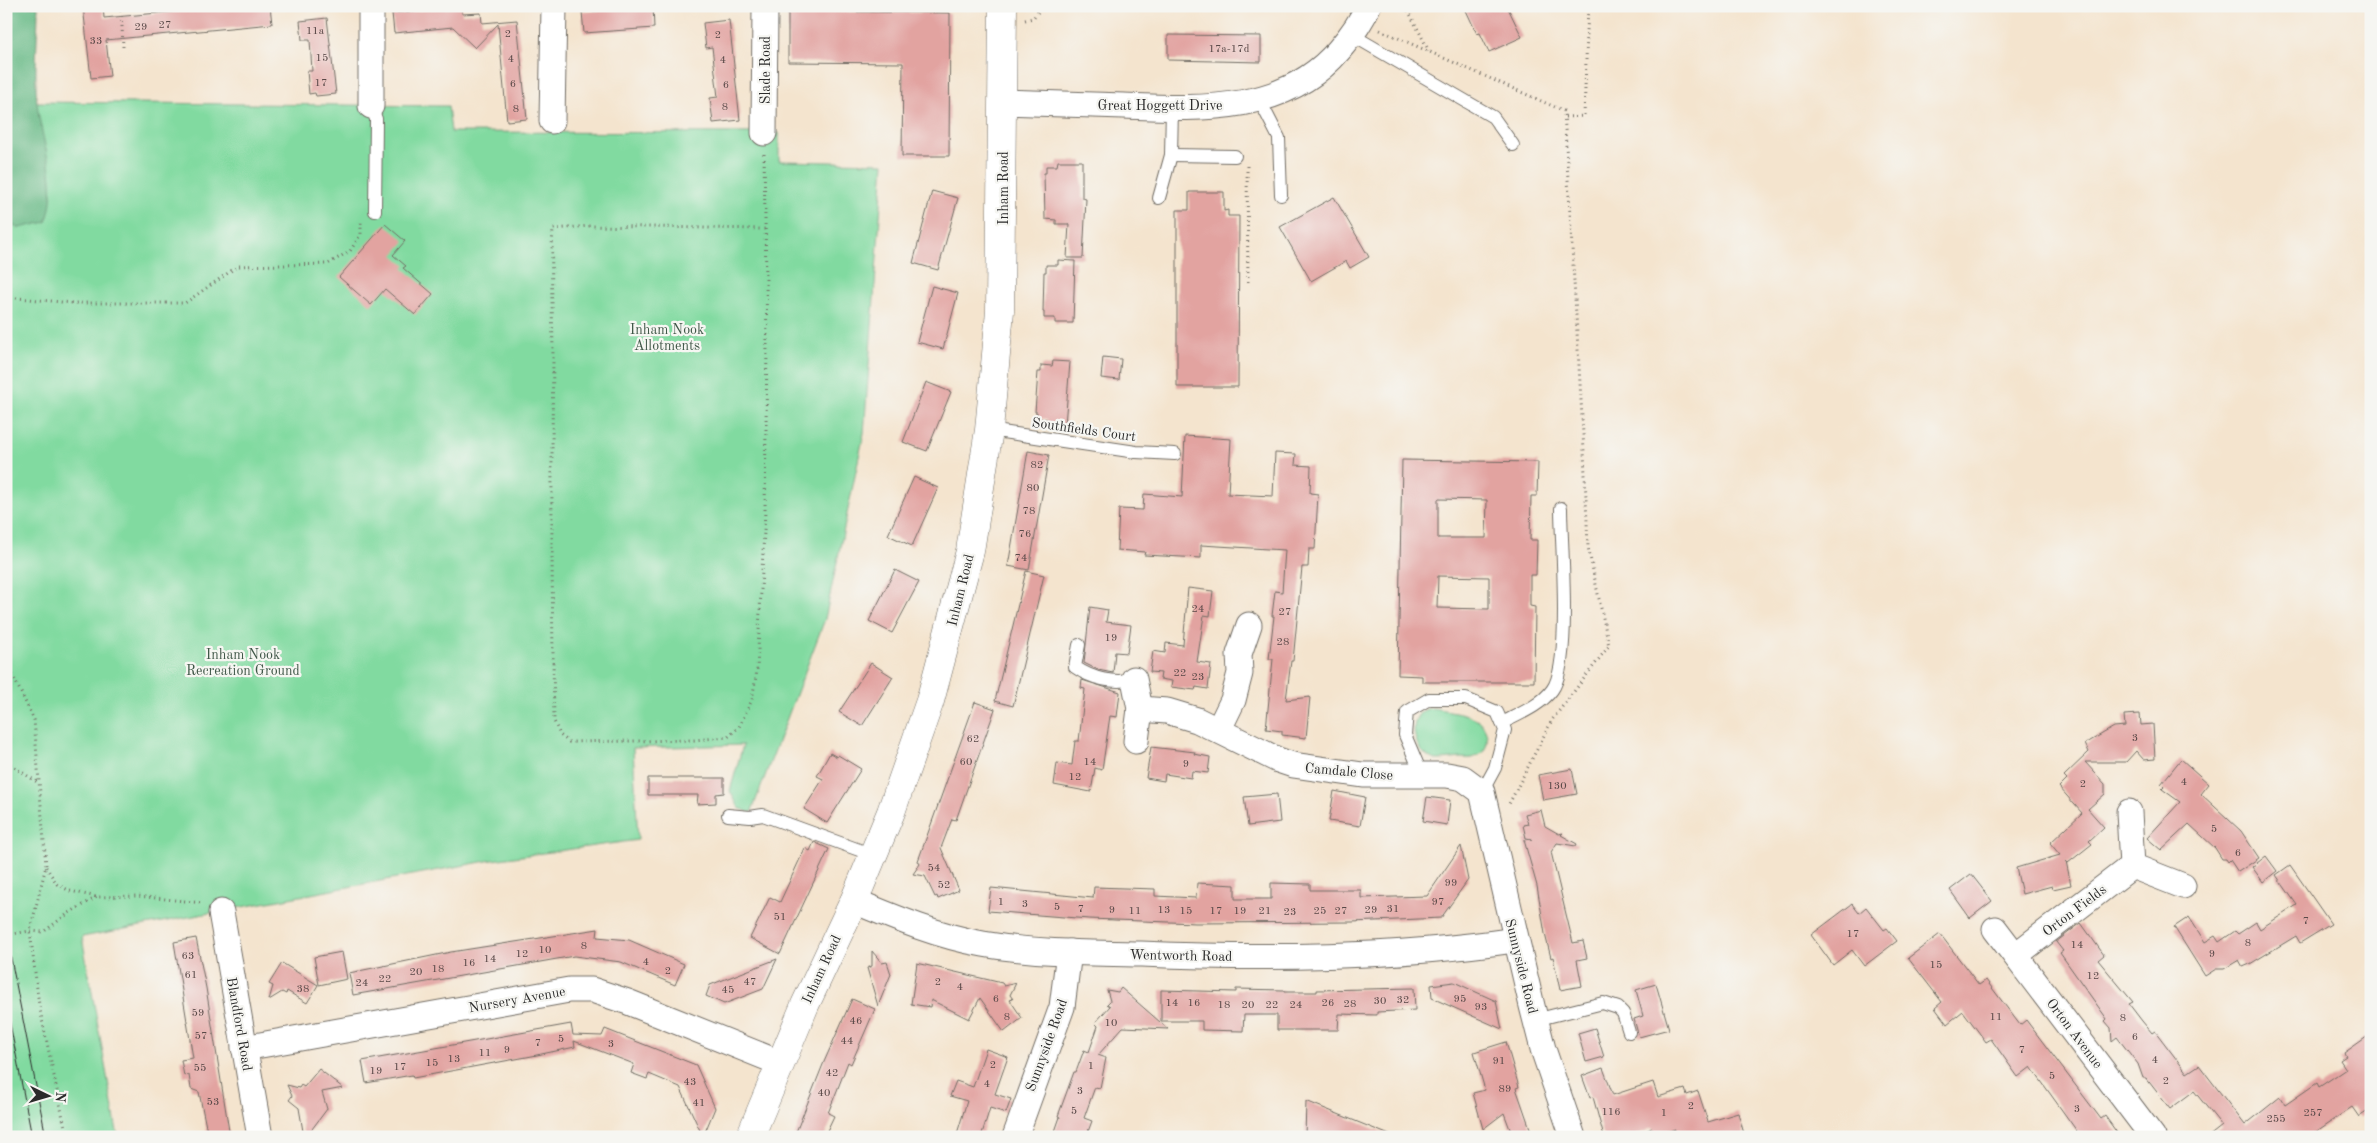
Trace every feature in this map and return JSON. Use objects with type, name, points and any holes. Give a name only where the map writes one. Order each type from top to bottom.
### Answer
[{"type":"street","points":[[371,6],[371,106]]},
{"type":"street","points":[[552,121],[554,6]]},
{"type":"street","name":"Slade Road","points":[[764,133],[765,6]]},
{"type":"street","name":"Inham Road","points":[[750,1137],[780,1063],[854,901],[919,734],[955,611],[970,551],[989,430],[1000,311],[1004,6]]},
{"type":"street","name":"Great Hoggett Drive","points":[[1002,102],[1213,108],[1259,99],[1286,90],[1320,70],[1361,21]]},
{"type":"street","points":[[1219,730],[1233,700],[1240,673],[1239,654],[1250,625]]},
{"type":"street","points":[[1134,679],[1140,709],[1136,741]]},
{"type":"street","name":"Camdale Close","points":[[1140,709],[1168,711],[1197,720],[1293,766],[1363,774],[1447,775],[1463,778],[1482,792]]},
{"type":"street","name":"Sunnyside Road","points":[[1482,792],[1535,1020],[1573,1137]]},
{"type":"street","points":[[2129,812],[2132,866],[2184,886]]},
{"type":"street","name":"Orton Fields","points":[[2016,955],[2132,866]]},
{"type":"street","name":"Wentworth Road","points":[[854,901],[929,930],[981,944],[1069,952],[1173,956],[1342,955],[1406,953],[1516,940]]},
{"type":"street","name":"Blandford Road","points":[[221,912],[260,1137]]},
{"type":"street","name":"Orton Avenue","points":[[1995,929],[2153,1137]]},
{"type":"street","name":"Sunnyside Road","points":[[1015,1137],[1062,1007],[1069,952]]},
{"type":"street","name":"Nursery Avenue","points":[[244,1048],[568,990],[592,990],[628,1002],[780,1063]]},
{"type":"lane","points":[[1361,21],[1492,117],[1513,145]]},
{"type":"lane","points":[[1259,99],[1279,138],[1281,195]]},
{"type":"lane","points":[[371,106],[376,119],[375,211]]},
{"type":"lane","points":[[1159,198],[1171,155],[1172,108]]},
{"type":"lane","points":[[1171,155],[1235,156]]},
{"type":"lane","name":"Southfields Court","points":[[989,430],[1136,452],[1175,454]]},
{"type":"lane","points":[[1502,723],[1539,703],[1557,683],[1564,647],[1560,508]]},
{"type":"lane","points":[[1079,644],[1075,667],[1084,673],[1101,679],[1122,682],[1134,679]]},
{"type":"lane","points":[[1422,775],[1405,735],[1407,712],[1430,699],[1466,699],[1497,712],[1505,730],[1495,768],[1482,792]]},
{"type":"lane","points":[[728,815],[750,817],[763,815],[873,855]]},
{"type":"lane","points":[[1535,1020],[1603,1003],[1618,1008],[1623,1013],[1629,1032]]},
{"type":"path","points":[[121,6],[123,47]]},
{"type":"path","points":[[1406,6],[1429,51]]},
{"type":"path","points":[[1565,117],[1584,116],[1588,6]]},
{"type":"path","points":[[1361,21],[1564,111],[1565,117],[1588,547],[1609,646],[1552,720],[1492,835]]},
{"type":"path","points":[[764,133],[768,344],[765,511],[757,670],[752,700],[739,727],[728,737],[694,740],[569,742],[560,735],[554,721],[550,507],[553,313],[551,259],[553,228],[590,226],[765,229]]},
{"type":"path","points":[[1235,156],[1247,155],[1248,283]]},
{"type":"path","points":[[6,296],[73,303],[185,303],[238,266],[328,264],[350,250],[360,234],[361,216]]},
{"type":"path","points":[[6,661],[34,720],[46,866],[30,931],[40,1005],[67,1137]]},
{"type":"path","points":[[6,762],[38,782]]},
{"type":"path","points":[[46,866],[57,884],[70,891],[98,897],[137,896],[206,903],[221,912]]},
{"type":"path","points":[[6,935],[30,931],[43,932],[69,913],[98,897]]},
{"type":"green space","name":"Inham Nook Recreation Ground","points":[[6,6],[37,102],[448,106],[451,132],[779,133],[779,161],[884,163],[864,433],[825,619],[751,813],[739,808],[730,791],[743,745],[633,748],[638,840],[492,860],[82,937],[118,1137],[6,1137]]},
{"type":"green space","points":[[6,6],[38,6],[36,91],[39,118],[51,178],[50,208],[46,222],[19,228],[6,223]]},
{"type":"green space","points":[[1433,708],[1462,713],[1477,720],[1485,728],[1487,734],[1487,745],[1484,750],[1472,758],[1437,760],[1428,757],[1421,750],[1414,733],[1418,716],[1424,710]]},
{"type":"building","points":[[83,6],[103,6],[104,18],[234,6],[270,6],[272,24],[106,40],[110,76],[91,78]]},
{"type":"building","points":[[462,6],[462,14],[481,13],[482,23],[517,20],[527,119],[507,121],[498,24],[475,48],[453,27],[394,33],[392,13]]},
{"type":"building","points":[[653,6],[654,28],[584,33],[582,12]]},
{"type":"building","points":[[1464,6],[1507,6],[1522,37],[1489,52],[1480,33],[1477,34]]},
{"type":"building","points":[[788,11],[950,13],[949,156],[902,156],[903,63],[788,62]]},
{"type":"building","points":[[327,18],[336,94],[316,96],[315,93],[309,94],[307,71],[312,71],[310,40],[302,40],[300,21]]},
{"type":"building","points":[[729,20],[740,120],[713,123],[710,98],[718,97],[712,47],[706,48],[703,23]]},
{"type":"building","points":[[1168,35],[1261,36],[1261,62],[1168,60]]},
{"type":"building","points":[[1058,161],[1082,161],[1082,198],[1086,199],[1083,258],[1067,258],[1069,224],[1056,224],[1056,220],[1045,219],[1044,173],[1046,173],[1046,166],[1057,166]]},
{"type":"building","points":[[932,191],[958,198],[938,270],[913,263]]},
{"type":"building","points":[[1189,192],[1224,192],[1224,211],[1228,210],[1228,216],[1239,216],[1238,387],[1177,387],[1177,210],[1189,210]]},
{"type":"building","points":[[1334,197],[1369,257],[1350,268],[1346,261],[1311,281],[1280,227]]},
{"type":"building","points":[[385,224],[405,241],[393,255],[406,266],[403,268],[433,294],[415,315],[385,289],[371,305],[339,277]]},
{"type":"building","points":[[1058,260],[1075,261],[1073,323],[1055,323],[1055,318],[1044,318],[1044,272],[1046,272],[1046,265],[1058,265]]},
{"type":"building","points":[[932,286],[958,293],[943,349],[917,342]]},
{"type":"building","points":[[1103,357],[1121,359],[1119,380],[1101,378]]},
{"type":"building","points":[[1053,361],[1070,362],[1065,425],[1047,424],[1047,419],[1037,418],[1037,412],[1035,412],[1038,372],[1041,372],[1041,365],[1052,366]]},
{"type":"building","points":[[926,382],[951,392],[927,451],[903,442]]},
{"type":"building","points":[[1185,436],[1231,439],[1228,494],[1273,496],[1275,453],[1296,454],[1295,465],[1311,466],[1310,493],[1318,494],[1315,549],[1309,549],[1308,567],[1302,567],[1293,661],[1291,661],[1286,700],[1310,697],[1306,738],[1282,735],[1282,731],[1266,729],[1273,659],[1269,659],[1274,616],[1272,616],[1275,591],[1282,592],[1285,550],[1201,545],[1201,558],[1144,555],[1145,552],[1117,550],[1119,509],[1143,510],[1144,494],[1182,497]]},
{"type":"building","points":[[1028,451],[1049,455],[1029,570],[1008,566]]},
{"type":"building","points":[[1402,460],[1538,462],[1537,496],[1531,496],[1530,540],[1537,540],[1536,575],[1530,575],[1530,606],[1535,607],[1534,682],[1422,682],[1422,676],[1398,675]],"holes":[[[1438,499],[1487,500],[1486,538],[1438,538]],[[1438,576],[1489,577],[1489,609],[1437,608]]]},
{"type":"building","points":[[914,477],[938,488],[912,546],[888,535]]},
{"type":"building","points":[[895,570],[919,582],[892,633],[869,621]]},
{"type":"building","points":[[1026,571],[1044,575],[1013,706],[995,701]]},
{"type":"building","points":[[1188,588],[1213,591],[1210,616],[1204,615],[1197,662],[1211,664],[1208,689],[1196,687],[1195,690],[1171,687],[1172,681],[1160,679],[1161,673],[1150,672],[1153,651],[1165,653],[1166,643],[1183,645]]},
{"type":"building","points":[[1090,607],[1108,610],[1106,622],[1131,625],[1127,653],[1115,652],[1113,673],[1098,670],[1084,663]]},
{"type":"building","points":[[871,663],[893,677],[862,726],[839,712]]},
{"type":"building","points":[[1082,680],[1120,692],[1117,717],[1110,716],[1102,770],[1095,768],[1091,792],[1054,785],[1057,763],[1072,765],[1075,741],[1079,741],[1085,689],[1081,688]]},
{"type":"building","points":[[975,702],[995,709],[956,820],[952,819],[941,848],[959,890],[938,899],[937,896],[935,897],[925,876],[913,874],[920,864],[918,861]]},
{"type":"building","points":[[2140,714],[2141,725],[2153,724],[2155,759],[2144,760],[2136,751],[2126,762],[2085,762],[2105,784],[2105,794],[2088,809],[2104,827],[2089,841],[2092,844],[2068,863],[2066,861],[2071,885],[2053,889],[2052,886],[2022,894],[2016,868],[2060,855],[2050,843],[2082,813],[2059,787],[2067,779],[2064,776],[2089,752],[2085,744],[2114,727],[2125,726],[2124,715]]},
{"type":"building","points":[[1151,747],[1195,752],[1194,754],[1210,757],[1208,773],[1192,771],[1191,778],[1165,774],[1164,781],[1146,778]]},
{"type":"building","points":[[830,753],[837,757],[838,755],[861,769],[827,823],[804,809],[823,779],[817,776]]},
{"type":"building","points":[[2181,759],[2209,784],[2201,794],[2241,831],[2259,858],[2238,872],[2230,860],[2228,862],[2226,859],[2222,859],[2215,848],[2189,824],[2161,850],[2147,838],[2180,802],[2162,789],[2164,787],[2161,784]]},
{"type":"building","points":[[1572,769],[1577,794],[1543,800],[1538,775]]},
{"type":"building","points":[[648,778],[724,778],[724,793],[716,794],[716,803],[697,804],[698,795],[648,795]]},
{"type":"building","points":[[1334,791],[1365,797],[1360,826],[1329,821]]},
{"type":"building","points":[[1277,794],[1280,822],[1248,826],[1244,797]]},
{"type":"building","points":[[1427,797],[1450,800],[1447,825],[1423,821]]},
{"type":"building","points":[[1541,810],[1545,826],[1559,834],[1563,833],[1561,835],[1577,844],[1576,846],[1557,843],[1551,852],[1573,943],[1583,941],[1587,958],[1577,960],[1582,986],[1560,990],[1553,957],[1551,958],[1545,934],[1537,886],[1524,840],[1532,839],[1526,838],[1523,825],[1528,824],[1525,814]]},
{"type":"building","points":[[814,842],[829,849],[780,954],[750,938],[770,897],[780,902],[805,848],[810,851]]},
{"type":"building","points":[[1461,846],[1468,880],[1441,918],[1352,922],[1196,923],[1089,919],[988,911],[991,888],[1093,898],[1094,887],[1155,889],[1155,896],[1196,898],[1197,883],[1235,885],[1235,899],[1271,899],[1271,883],[1310,884],[1310,890],[1361,890],[1361,898],[1427,896]]},
{"type":"building","points":[[2266,856],[2277,871],[2263,882],[2252,867]]},
{"type":"building","points":[[2290,865],[2331,924],[2300,943],[2296,936],[2243,967],[2239,960],[2224,969],[2216,969],[2205,976],[2174,927],[2189,917],[2205,942],[2215,936],[2219,942],[2235,931],[2238,934],[2256,922],[2260,929],[2297,905],[2276,875]]},
{"type":"building","points":[[1971,874],[1992,901],[1970,918],[1950,890]]},
{"type":"building","points":[[1852,904],[1859,913],[1866,907],[1884,930],[1887,928],[1897,941],[1864,966],[1852,950],[1833,965],[1811,935]]},
{"type":"building","points":[[2081,923],[2104,955],[2098,960],[2133,1002],[2129,1004],[2142,1021],[2152,1033],[2155,1031],[2187,1073],[2199,1065],[2245,1125],[2280,1097],[2285,1105],[2317,1083],[2319,1087],[2346,1069],[2340,1060],[2346,1056],[2344,1053],[2371,1034],[2371,1109],[2359,1117],[2352,1107],[2308,1137],[2208,1137],[2222,1126],[2194,1091],[2170,1109],[2146,1078],[2143,1078],[2138,1064],[2117,1037],[2112,1041],[2111,1028],[2105,1021],[2107,1019],[2060,953],[2063,951],[2056,942]]},
{"type":"building","points":[[598,929],[597,937],[629,940],[684,964],[675,985],[621,962],[574,956],[353,995],[349,973],[451,952]]},
{"type":"building","points":[[1940,934],[1979,985],[1986,980],[2020,1025],[2026,1020],[2101,1119],[2105,1116],[2120,1137],[2075,1137],[2079,1134],[2031,1067],[2018,1077],[1991,1039],[1986,1042],[1963,1011],[1947,1024],[1935,1008],[1942,1002],[1908,958]]},
{"type":"building","points":[[196,938],[230,1137],[208,1137],[199,1092],[191,1089],[189,1075],[184,1076],[181,1060],[193,1058],[174,942]]},
{"type":"building","points":[[872,951],[882,963],[887,962],[891,974],[878,1006],[867,968],[872,966]]},
{"type":"building","points":[[342,952],[347,979],[319,985],[314,957]]},
{"type":"building","points":[[777,959],[763,989],[724,1004],[706,996],[710,985]]},
{"type":"building","points":[[282,963],[318,985],[307,1003],[287,991],[286,994],[282,992],[269,1000],[273,986],[269,984]]},
{"type":"building","points":[[917,963],[1002,983],[1004,986],[1016,983],[1010,995],[1013,999],[1010,1000],[1022,1018],[1004,1032],[980,998],[969,1019],[931,1000],[930,1007],[911,1004]]},
{"type":"building","points":[[1454,982],[1496,1001],[1502,1029],[1432,998],[1431,985]]},
{"type":"building","points":[[1656,984],[1669,1029],[1639,1037],[1634,1019],[1643,1016],[1636,990]]},
{"type":"building","points":[[1121,988],[1168,1029],[1123,1027],[1098,1055],[1106,1058],[1100,1088],[1095,1087],[1084,1118],[1092,1121],[1086,1137],[1053,1137],[1060,1117],[1058,1116],[1074,1072],[1076,1072],[1084,1050],[1089,1052],[1098,1026],[1095,1023],[1110,1006],[1107,1004],[1110,1001],[1107,990],[1118,992]]},
{"type":"building","points":[[1414,988],[1415,1010],[1377,1012],[1377,1015],[1339,1014],[1338,1030],[1277,1030],[1277,1015],[1244,1015],[1243,1031],[1202,1030],[1202,1021],[1161,1021],[1161,990],[1236,992],[1236,989],[1317,992],[1317,990]]},
{"type":"building","points":[[852,999],[875,1009],[851,1064],[848,1062],[828,1113],[834,1116],[824,1137],[794,1137],[824,1062]]},
{"type":"building","points":[[571,1024],[573,1035],[602,1036],[605,1029],[696,1065],[715,1108],[703,1137],[680,1087],[649,1074],[647,1079],[631,1073],[634,1064],[574,1041],[575,1047],[532,1056],[413,1078],[412,1075],[366,1083],[362,1061]]},
{"type":"building","points":[[1595,1028],[1604,1057],[1586,1062],[1578,1033]]},
{"type":"building","points":[[1506,1042],[1519,1087],[1516,1088],[1533,1137],[1513,1137],[1504,1113],[1483,1129],[1473,1093],[1485,1090],[1474,1052]]},
{"type":"building","points":[[986,1049],[1008,1057],[995,1094],[1011,1099],[1006,1113],[990,1108],[981,1137],[956,1137],[967,1101],[950,1096],[956,1081],[973,1087]]},
{"type":"building","points":[[1603,1068],[1613,1095],[1653,1082],[1658,1097],[1685,1089],[1687,1095],[1698,1091],[1708,1122],[1738,1113],[1745,1137],[1673,1137],[1675,1129],[1655,1136],[1652,1128],[1633,1137],[1604,1137],[1593,1097],[1590,1098],[1582,1076]]},
{"type":"building","points":[[319,1069],[343,1088],[322,1092],[327,1109],[306,1137],[304,1137],[299,1108],[289,1100],[292,1096],[287,1085],[299,1088],[301,1085],[304,1087]]},
{"type":"building","points":[[1306,1101],[1392,1136],[1392,1137],[1305,1137]]},
{"type":"tram line","points":[[6,933],[46,1137]]},
{"type":"tram line","points":[[6,1003],[32,1137]]},
{"type":"park label","name":"Inham Nook Allotments","points":[[667,338]]}]
